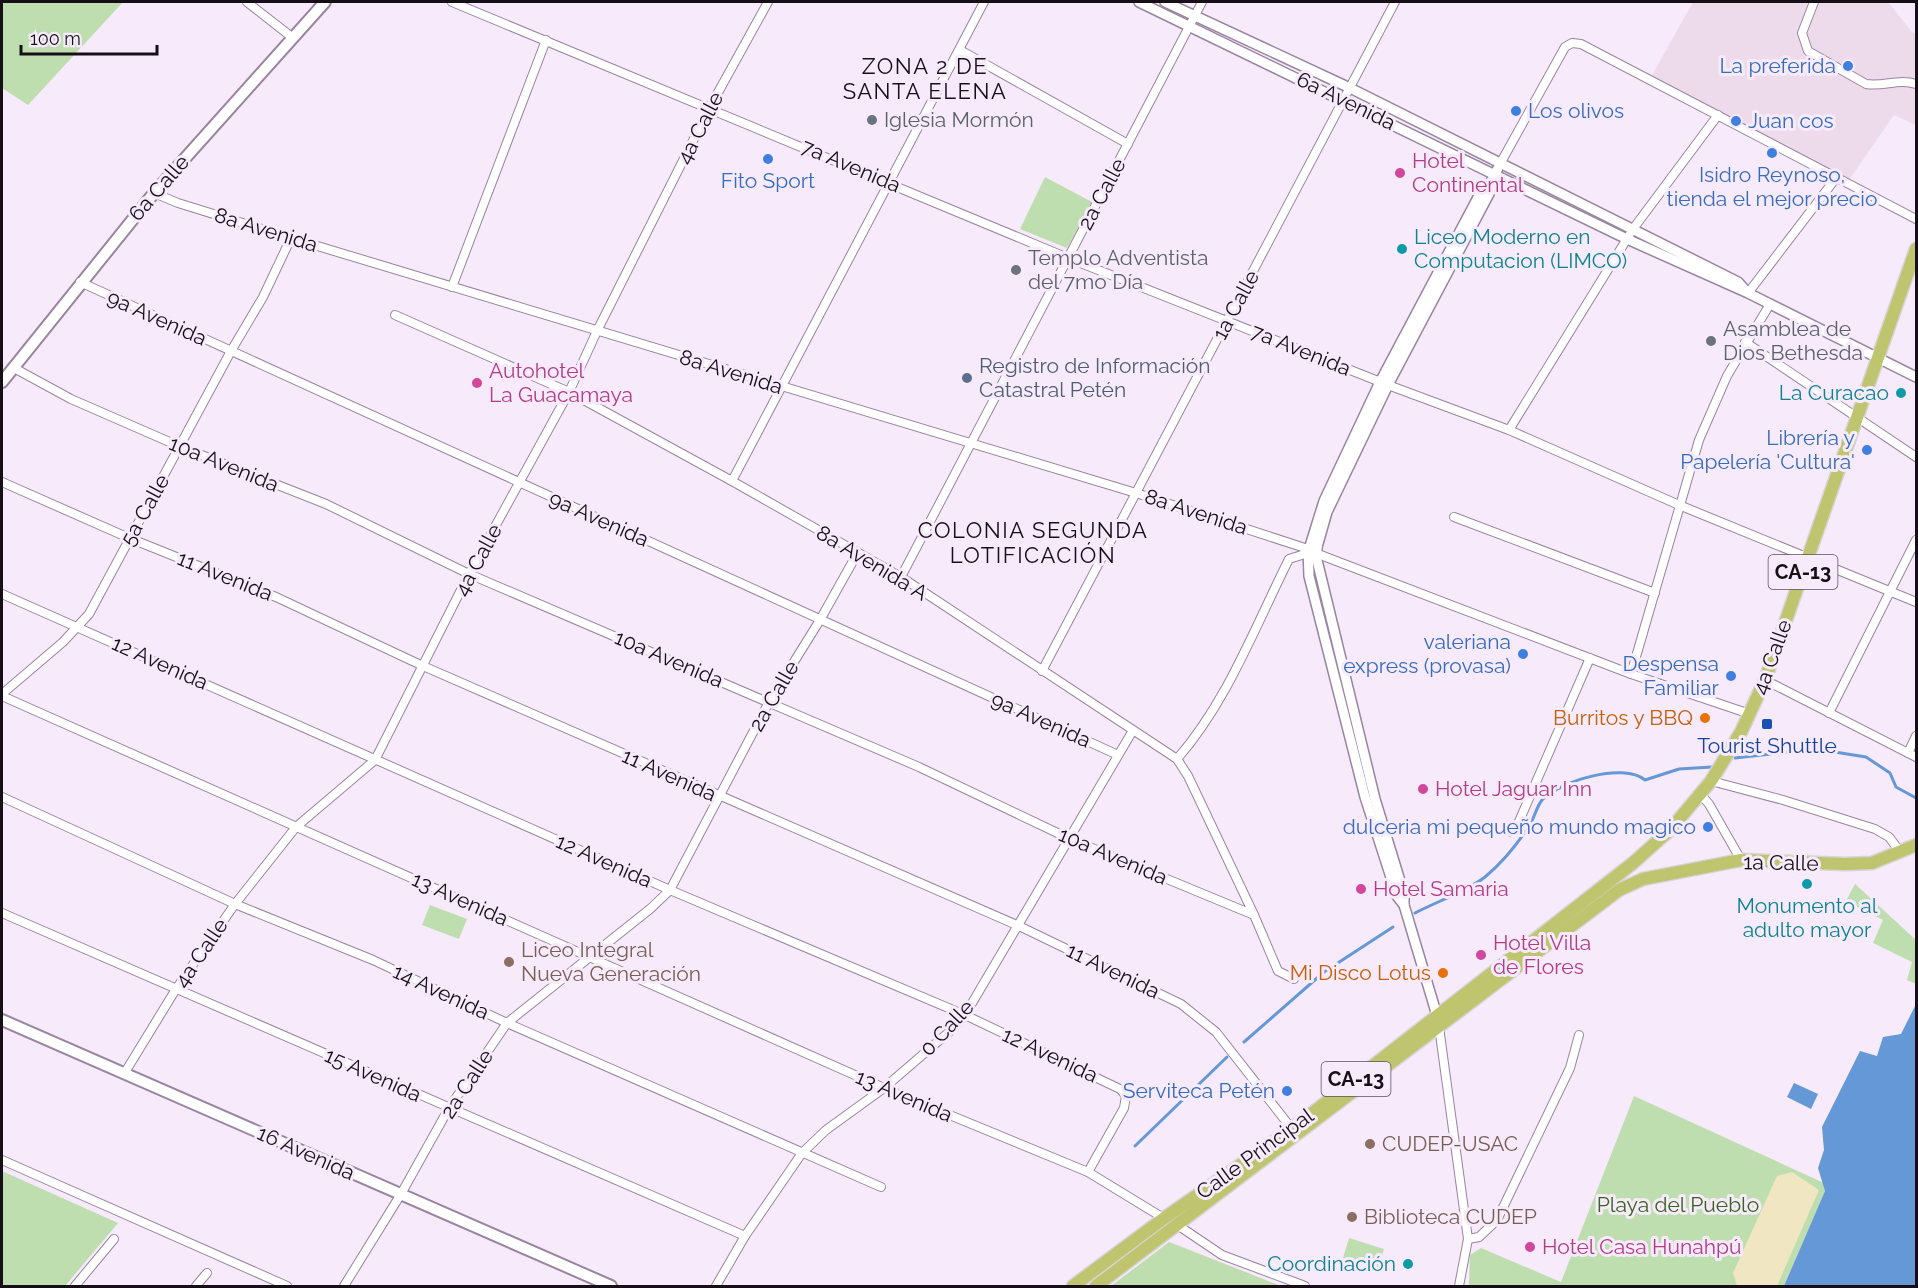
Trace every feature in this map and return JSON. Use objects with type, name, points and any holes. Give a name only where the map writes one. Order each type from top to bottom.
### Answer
[{"type":"main road","name":"6a Calle","points":[[2,382],[80,282],[154,193],[325,2]]},
{"type":"main road","name":"4a Calle","points":[[1633,864],[1670,830],[1701,795],[1750,714],[1765,680],[1917,249]]},
{"type":"main road","name":"1a Calle","points":[[1643,879],[1741,860],[1845,864],[1872,862],[1901,853],[1917,845]]},
{"type":"main road","name":"Calle Principal","points":[[1096,1287],[1438,1022],[1633,864]]},
{"type":"main road","name":"Calle Principal","points":[[1073,1287],[1163,1219],[1292,1129],[1596,906],[1619,890],[1643,879]]},
{"type":"main road","name":"16 Avenida","points":[[2,1020],[611,1287]]},
{"type":"street","points":[[247,2],[293,38]]},
{"type":"street","name":"7a Avenida","points":[[452,2],[891,182],[1068,258],[1384,384],[1509,430],[1679,505],[1917,602]]},
{"type":"street","name":"4a Calle","points":[[124,1074],[176,989],[235,904],[296,827],[375,760],[469,574],[569,392],[597,331],[710,107],[768,2]]},
{"type":"street","points":[[732,481],[984,2]]},
{"type":"street","name":"6a Avenida","points":[[1139,2],[1627,239],[1748,293],[1917,378]]},
{"type":"street","name":"6a Avenida","points":[[1165,2],[1350,88],[1633,229],[1738,282],[1748,293]]},
{"type":"street","name":"2a Calle","points":[[901,577],[1202,2]]},
{"type":"street","name":"1a Calle","points":[[1042,671],[1395,2]]},
{"type":"street","points":[[1814,2],[1802,33],[1804,44],[1809,51],[1825,63],[1866,84],[1877,86],[1901,80],[1917,84]]},
{"type":"street","points":[[452,287],[546,40]]},
{"type":"street","points":[[1459,1287],[1468,1239],[1438,1022],[1404,905],[1397,896],[1365,797],[1309,576],[1312,552],[1327,512],[1384,384],[1483,188],[1489,186],[1565,46],[1572,43],[1581,44],[1917,219]]},
{"type":"street","points":[[960,50],[1128,144]]},
{"type":"street","points":[[1509,430],[1633,229],[1718,115]]},
{"type":"street","points":[[1748,293],[1836,178]]},
{"type":"street","name":"8a Avenida","points":[[154,193],[178,203],[291,238],[1136,493],[1312,552],[1631,674],[1750,714]]},
{"type":"street","name":"5a Calle","points":[[2,695],[78,627],[89,614],[231,351],[264,297],[291,238]]},
{"type":"street","name":"9a Avenida","points":[[80,282],[1118,755]]},
{"type":"street","points":[[1631,674],[1679,505],[1713,407],[1746,342],[1770,304]]},
{"type":"street","name":"8a Avenida A","points":[[395,315],[569,392],[732,481],[901,577],[1132,732],[1177,759],[1188,776],[1254,915]]},
{"type":"street","points":[[1746,342],[1917,457]]},
{"type":"street","name":"10a Avenida","points":[[14,368],[71,399],[181,447],[326,504],[469,574],[920,767],[1068,838],[1254,915]]},
{"type":"street","name":"11 Avenida","points":[[2,482],[129,538],[276,597],[423,666],[721,798],[1020,926],[1180,1004],[1216,1032],[1292,1129]]},
{"type":"street","points":[[1454,518],[1655,594]]},
{"type":"street","points":[[1829,713],[1917,540]]},
{"type":"street","points":[[1177,759],[1194,740],[1222,694],[1289,559],[1312,552]]},
{"type":"street","name":"2a Calle","points":[[344,1287],[401,1194],[449,1108],[507,1023],[670,890],[721,798],[769,702],[820,620],[857,554]]},
{"type":"street","name":"12 Avenida","points":[[2,594],[670,890],[965,1015],[1120,1089],[1126,1096],[1124,1108],[1088,1172]]},
{"type":"street","points":[[1511,831],[1517,826],[1590,658]]},
{"type":"street","points":[[1765,680],[1917,757]]},
{"type":"street","name":"13 Avenida","points":[[2,695],[516,923],[588,958],[884,1088],[1088,1172],[1163,1219],[1178,1225],[1222,1256],[1305,1287]]},
{"type":"street","name":"0 Calle","points":[[716,1287],[745,1236],[802,1153],[826,1130],[884,1088],[950,1032],[965,1015],[1020,926],[1068,838],[1132,732]]},
{"type":"street","points":[[1908,753],[1917,736]]},
{"type":"street","points":[[1711,781],[1875,829],[1889,837],[1901,853]]},
{"type":"street","points":[[1701,795],[1709,804],[1741,860]]},
{"type":"street","name":"14 Avenida","points":[[2,797],[235,904],[373,960],[507,1023],[881,1187]]},
{"type":"street","name":"15 Avenida","points":[[2,913],[745,1236]]},
{"type":"street","points":[[1254,915],[1278,971],[1294,979]]},
{"type":"street","points":[[1468,1239],[1479,1237],[1497,1220],[1570,1068],[1579,1035]]},
{"type":"street","points":[[2,1160],[287,1287]]},
{"type":"street","points":[[75,1287],[114,1239]]},
{"type":"street","points":[[196,1287],[207,1273]]},
{"type":"shaded area","points":[[1693,2],[1888,2],[1916,34],[1916,125],[1894,115],[1849,180],[1651,77]]},
{"type":"green space","points":[[2,2],[123,2],[28,105],[2,88]]},
{"type":"green space","points":[[1045,177],[1092,202],[1067,248],[1020,229]]},
{"type":"green space","points":[[1855,884],[1916,940],[1916,984],[1907,980],[1912,962],[1873,943],[1883,920],[1846,901]]},
{"type":"green space","points":[[430,905],[467,919],[459,939],[422,925]]},
{"type":"green space","name":"Playa del Pueblo","points":[[1634,1096],[1824,1183],[1825,1191],[1784,1286],[1469,1286],[1470,1255],[1481,1248],[1561,1282]]},
{"type":"green space","points":[[2,1171],[118,1223],[65,1286],[2,1286]]},
{"type":"green space","points":[[1349,1238],[1384,1249],[1378,1270],[1343,1258]]},
{"type":"green space","points":[[1169,1242],[1182,1247],[1281,1286],[1111,1286]]},
{"type":"sand","points":[[1792,1172],[1819,1190],[1777,1286],[1737,1286],[1733,1273],[1777,1176]]},
{"type":"water","points":[[1915,1006],[1916,1286],[1784,1286],[1825,1191],[1818,1168],[1824,1150],[1822,1127],[1860,1051],[1877,1056],[1883,1037],[1901,1034]]},
{"type":"water","points":[[1794,1083],[1818,1094],[1811,1109],[1787,1097]]},
{"type":"waterway","points":[[1735,758],[1816,749],[1866,757],[1890,773],[1896,787],[1916,798]]},
{"type":"waterway","points":[[1415,913],[1460,892],[1485,877],[1520,839],[1530,825],[1542,800],[1563,786],[1607,773],[1635,775],[1645,780],[1679,769],[1712,767]]},
{"type":"waterway","points":[[1244,1042],[1324,972],[1393,927]]},
{"type":"waterway","points":[[1135,1146],[1227,1057]]},
{"type":"place","name":"La preferida","points":[[1848,66]]},
{"type":"place","name":"Los olivos","points":[[1516,111]]},
{"type":"place","name":"Iglesia Mormón","points":[[872,120]]},
{"type":"place","name":"Juan cos","points":[[1736,121]]},
{"type":"place","name":"Isidro Reynoso, tienda el mejor precio","points":[[1772,153]]},
{"type":"place","name":"Fito Sport","points":[[768,159]]},
{"type":"place","name":"Hotel Continental","points":[[1400,173]]},
{"type":"place","name":"Liceo Moderno en Computacion (LIMCO)","points":[[1402,249]]},
{"type":"place","name":"Templo Adventista del 7mo Día","points":[[1016,270]]},
{"type":"place","name":"Asamblea de Dios Bethesda","points":[[1711,341]]},
{"type":"place","name":"Registro de Información Catastral Petén","points":[[967,378]]},
{"type":"place","name":"Autohotel La Guacamaya","points":[[477,383]]},
{"type":"place","name":"La Curacao","points":[[1901,393]]},
{"type":"place","name":"Librería y Papelería 'Cultura'","points":[[1867,450]]},
{"type":"place","name":"valeriana express (provasa)","points":[[1523,654]]},
{"type":"place","name":"Despensa Familiar","points":[[1731,676]]},
{"type":"place","name":"Burritos y BBQ","points":[[1705,718]]},
{"type":"place","name":"Tourist Shuttle","points":[[1767,724]]},
{"type":"place","name":"Hotel Jaguar Inn","points":[[1423,789]]},
{"type":"place","name":"dulceria mi pequeño mundo magico","points":[[1708,827]]},
{"type":"place","name":"Monumento al adulto mayor","points":[[1807,884]]},
{"type":"place","name":"Hotel Samaria","points":[[1361,889]]},
{"type":"place","name":"Hotel Villa de Flores","points":[[1481,955]]},
{"type":"place","name":"Liceo Integral Nueva Generación","points":[[509,962]]},
{"type":"place","name":"Mi Disco Lotus","points":[[1443,973]]},
{"type":"place","name":"Serviteca Petén","points":[[1287,1091]]},
{"type":"place","name":"CUDEP-USAC","points":[[1370,1144]]},
{"type":"place","name":"Biblioteca CUDEP","points":[[1352,1217]]},
{"type":"place","name":"Hotel Casa Hunahpú","points":[[1530,1247]]},
{"type":"place","name":"Coordinación","points":[[1408,1264]]},
{"type":"district","name":"ZONA 2 DE SANTA ELENA","points":[[925,78]]},
{"type":"district","name":"COLONIA SEGUNDA LOTIFICACIÓN","points":[[1033,542]]}]
